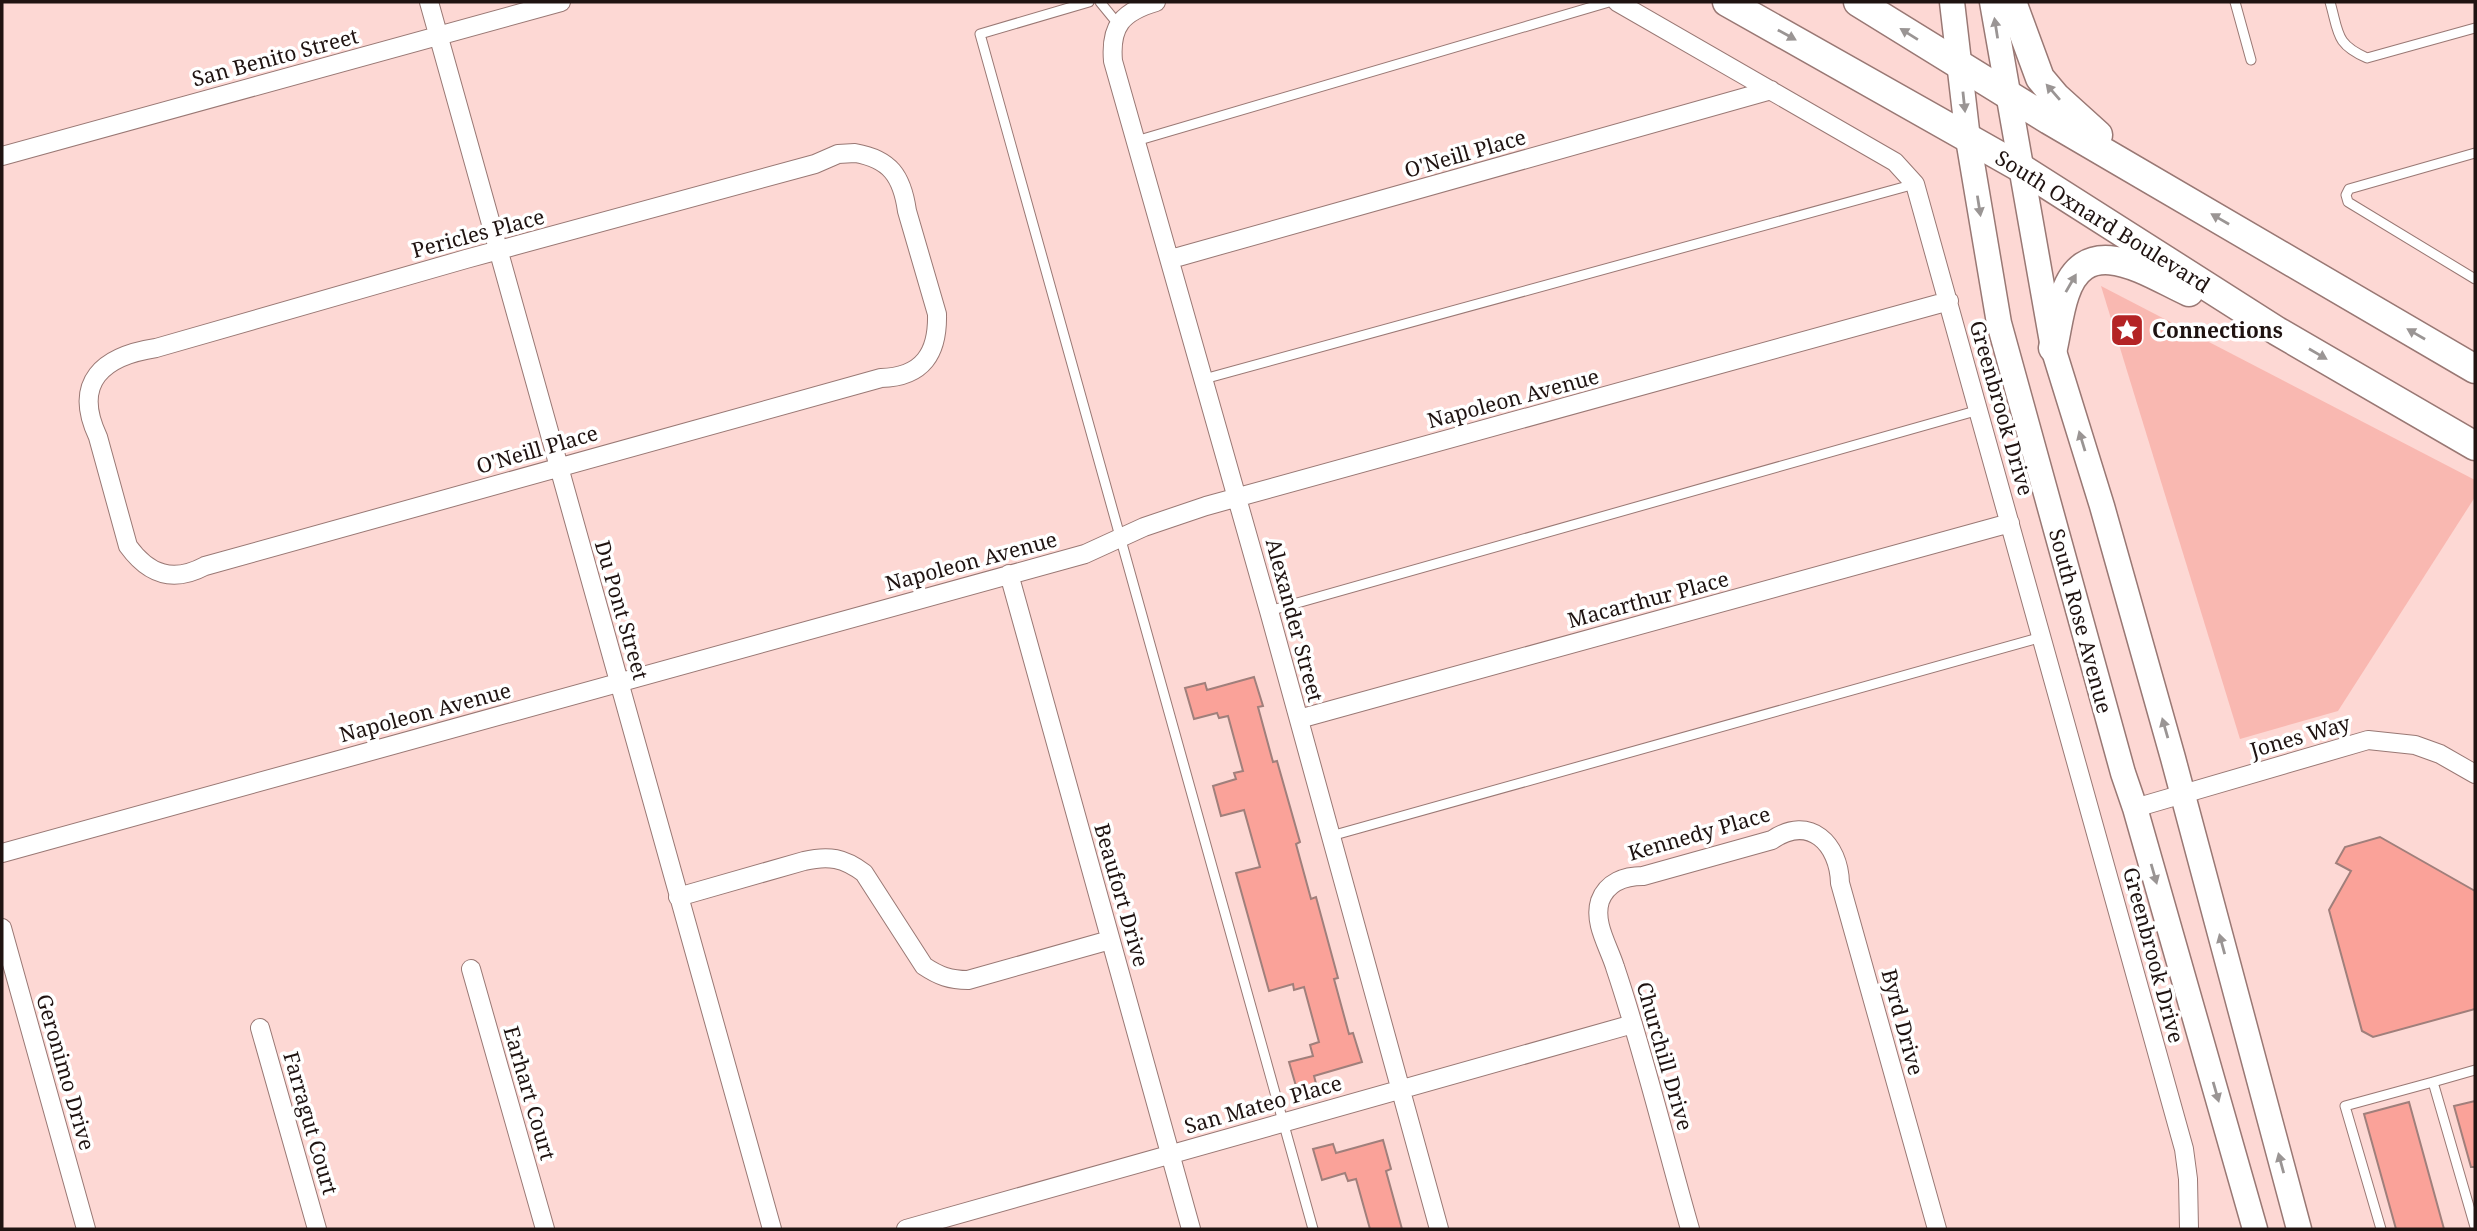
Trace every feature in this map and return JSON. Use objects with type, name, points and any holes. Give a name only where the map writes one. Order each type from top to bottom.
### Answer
[{"type":"main road","name":"South Oxnard Boulevard","points":[[1727,2],[2021,168],[2277,331],[2475,446]]},
{"type":"main road","points":[[1858,2],[2007,94],[2475,369]]},
{"type":"main road","name":"South Rose Avenue","points":[[1952,2],[1968,139],[1999,323],[2119,760],[2255,1229]]},
{"type":"main road","points":[[1992,2],[2053,348],[2106,519],[2299,1229]]},
{"type":"main road","points":[[2012,2],[2040,78],[2056,97],[2139,172]]},
{"type":"main road","points":[[2053,348],[2064,296],[2070,282],[2082,267],[2094,260],[2116,259],[2277,331]]},
{"type":"street","name":"Du Pont Street","points":[[429,2],[772,1229]]},
{"type":"street","name":"San Benito Street","points":[[2,156],[561,2]]},
{"type":"street","points":[[1118,24],[1137,9],[1156,2]]},
{"type":"street","name":"Greenbrook Drive","points":[[1617,2],[1895,162],[1915,184],[2183,1149],[2188,1180],[2189,1229]]},
{"type":"street","name":"Alexander Street","points":[[1118,24],[1112,43],[1113,61],[1171,259],[1440,1229]]},
{"type":"street","name":"O'Neill Place","points":[[1171,259],[1771,90]]},
{"type":"street","name":"Pericles Place","points":[[150,568],[135,557],[128,546],[98,437],[90,421],[88,404],[94,377],[104,366],[134,351],[156,348],[815,164],[838,154],[855,153],[880,160],[898,178],[937,314],[937,331],[932,353]]},
{"type":"street","name":"Napoleon Avenue","points":[[2,853],[1085,554],[1121,537],[1206,506],[1949,301]]},
{"type":"street","name":"O'Neill Place","points":[[150,568],[177,576],[190,574],[205,566],[559,467],[881,378],[903,375],[932,353]]},
{"type":"street","name":"Macarthur Place","points":[[1298,719],[2010,523]]},
{"type":"street","name":"Beaufort Drive","points":[[1009,574],[1191,1229]]},
{"type":"street","name":"Jones Way","points":[[2135,808],[2368,740],[2416,745],[2440,754],[2475,775]]},
{"type":"street","name":"Kennedy Place","points":[[1602,897],[1618,880],[1630,876],[1643,876],[1759,843],[1789,831],[1815,833]]},
{"type":"street","name":"Byrd Drive","points":[[1815,833],[1827,843],[1836,857],[1840,883],[1937,1229]]},
{"type":"street","points":[[678,897],[804,861],[821,857],[834,858],[850,863],[864,873],[924,966],[938,976],[951,980],[968,980],[1110,940]]},
{"type":"street","name":"Churchill Drive","points":[[1602,897],[1598,914],[1601,931],[1633,1024],[1690,1229]]},
{"type":"street","name":"Geronimo Drive","points":[[2,928],[86,1229]]},
{"type":"street","name":"Earhart Court","points":[[471,969],[545,1229]]},
{"type":"street","name":"San Mateo Place","points":[[906,1229],[956,1223],[1171,1154],[1633,1024]]},
{"type":"street","name":"Farragut Court","points":[[260,1028],[317,1229]]},
{"type":"lane","points":[[1089,2],[980,34],[1313,1229]]},
{"type":"lane","points":[[1100,2],[1118,24]]},
{"type":"lane","points":[[1136,141],[1609,2]]},
{"type":"lane","points":[[2235,2],[2251,60]]},
{"type":"lane","points":[[2330,2],[2342,43],[2354,53],[2367,58],[2475,28]]},
{"type":"lane","points":[[2475,153],[2349,189],[2346,195],[2348,202],[2475,279]]},
{"type":"lane","points":[[1204,379],[1915,184]]},
{"type":"lane","points":[[1269,611],[1979,410]]},
{"type":"lane","points":[[1331,836],[2042,637]]},
{"type":"lane","points":[[2381,1229],[2345,1106],[2475,1070]]},
{"type":"lane","points":[[2433,1082],[2474,1222]]},
{"type":"shaded area","points":[[2101,286],[2475,480],[2475,497],[2338,711],[2240,739]]},
{"type":"building","points":[[1254,677],[1263,706],[1258,707],[1273,762],[1277,761],[1300,842],[1296,844],[1311,899],[1316,897],[1338,978],[1334,979],[1349,1034],[1353,1033],[1362,1062],[1314,1076],[1317,1087],[1298,1093],[1289,1062],[1313,1056],[1310,1045],[1319,1042],[1304,987],[1294,990],[1293,984],[1269,991],[1236,873],[1260,867],[1244,810],[1221,816],[1213,786],[1236,779],[1234,773],[1243,771],[1228,716],[1219,718],[1217,713],[1194,719],[1185,688],[1205,683],[1207,690]]},
{"type":"building","points":[[2380,837],[2475,891],[2475,1009],[2373,1037],[2362,1031],[2329,910],[2351,871],[2336,863],[2345,847]]},
{"type":"building","points":[[2475,1101],[2475,1167],[2471,1167],[2454,1106]]},
{"type":"building","points":[[2409,1102],[2444,1229],[2396,1229],[2364,1114]]},
{"type":"building","points":[[1383,1140],[1391,1169],[1386,1171],[1402,1229],[1370,1229],[1356,1179],[1348,1181],[1345,1173],[1322,1180],[1313,1149],[1333,1144],[1336,1153]]},
{"type":"place","name":"Connections","points":[[2127,330]]}]
